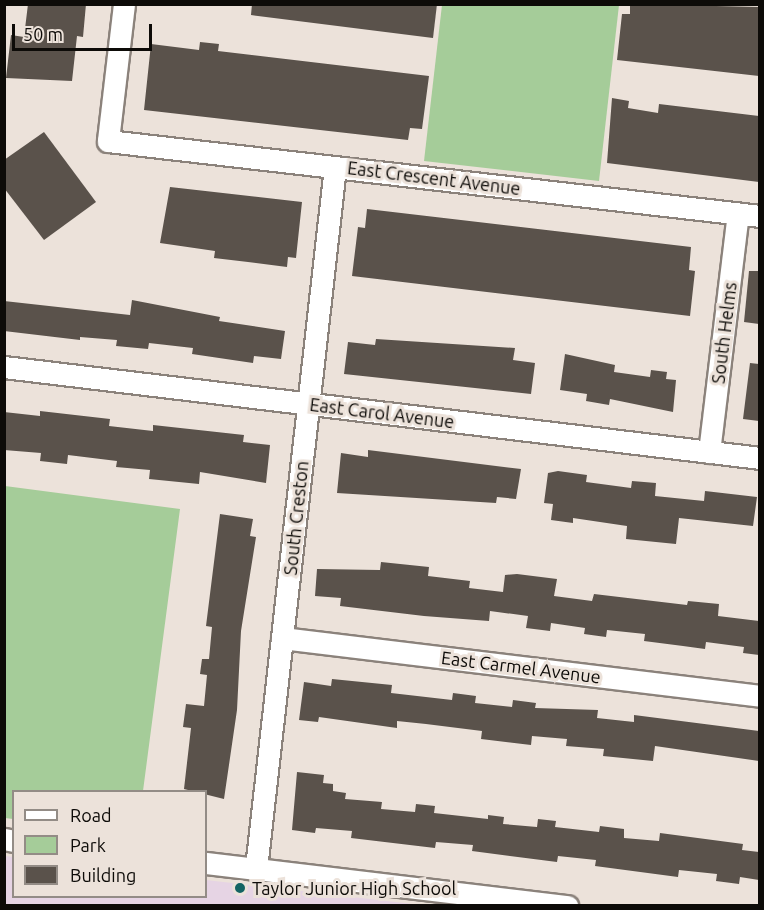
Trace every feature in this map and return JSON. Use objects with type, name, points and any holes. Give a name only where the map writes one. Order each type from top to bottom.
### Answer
[{"type":"street","name":"East Crescent Avenue","points":[[124,4],[108,141],[749,215]]},
{"type":"street","name":"South Creston","points":[[256,868],[335,167]]},
{"type":"street","name":"South Helms","points":[[709,452],[749,215]]},
{"type":"street","name":"East Carol Avenue","points":[[4,367],[759,458]]},
{"type":"street","name":"East Carmel Avenue","points":[[282,638],[759,696]]},
{"type":"street","points":[[207,863],[567,906]]},
{"type":"shaded area","name":"Taylor Junior High School","points":[[5,856],[12,857],[12,898],[207,898],[207,880],[421,905],[5,905]]},
{"type":"green space","points":[[442,5],[619,5],[599,181],[424,161]]},
{"type":"green space","points":[[5,486],[180,509],[143,790],[12,790],[12,819],[5,818]]},
{"type":"building","points":[[28,4],[86,4],[83,37],[77,36],[72,81],[6,78],[11,35],[24,37]]},
{"type":"building","points":[[252,4],[437,4],[433,38],[251,15]]},
{"type":"building","points":[[630,4],[759,7],[759,76],[617,60],[622,14],[630,14]]},
{"type":"building","points":[[200,42],[219,44],[218,51],[429,76],[422,129],[410,128],[408,140],[144,110],[151,44],[199,50]]},
{"type":"building","points":[[612,98],[629,101],[628,108],[658,113],[659,104],[759,116],[759,182],[607,163]]},
{"type":"building","points":[[44,132],[96,202],[44,240],[4,188],[4,160]]},
{"type":"building","points":[[170,187],[302,202],[296,258],[288,257],[287,267],[214,258],[215,251],[160,243]]},
{"type":"building","points":[[367,209],[691,247],[689,270],[695,271],[690,316],[352,276],[358,227],[365,228]]},
{"type":"building","points":[[749,271],[759,271],[759,324],[744,322]]},
{"type":"building","points":[[132,300],[220,317],[219,321],[285,331],[281,359],[254,356],[253,363],[192,354],[193,348],[149,343],[148,349],[116,346],[117,340],[80,337],[80,340],[4,331],[4,301],[130,315]]},
{"type":"building","points":[[376,339],[515,348],[513,360],[535,363],[531,394],[344,374],[348,342],[375,345]]},
{"type":"building","points":[[565,354],[615,365],[614,372],[650,377],[651,370],[667,372],[666,379],[676,380],[673,412],[610,399],[609,405],[586,401],[587,394],[560,390]]},
{"type":"building","points":[[750,363],[759,364],[759,421],[743,419]]},
{"type":"building","points":[[40,411],[110,419],[109,426],[153,431],[153,425],[244,435],[243,442],[270,445],[266,483],[200,472],[199,484],[149,479],[150,470],[116,467],[117,461],[68,455],[67,464],[40,461],[41,453],[4,450],[4,412],[40,416]]},
{"type":"building","points":[[368,450],[521,469],[516,499],[497,497],[496,503],[337,493],[341,453],[368,457]]},
{"type":"building","points":[[558,471],[587,475],[586,482],[631,488],[632,481],[656,483],[655,496],[704,501],[705,491],[757,497],[753,526],[679,518],[676,544],[626,539],[627,526],[573,518],[573,523],[551,520],[553,504],[544,503],[548,473]]},
{"type":"building","points":[[220,514],[253,519],[250,536],[256,537],[241,631],[237,710],[224,799],[207,795],[207,790],[184,789],[191,728],[183,727],[186,704],[204,706],[207,675],[200,674],[202,659],[209,659],[212,627],[206,626]]},
{"type":"building","points":[[381,562],[429,567],[428,576],[470,581],[469,588],[503,592],[505,575],[517,574],[557,579],[554,596],[592,601],[594,594],[687,605],[688,601],[719,604],[718,616],[759,621],[759,655],[743,653],[744,647],[706,642],[705,649],[644,641],[645,634],[607,630],[606,637],[584,634],[585,628],[551,623],[550,631],[526,628],[528,616],[490,611],[489,621],[424,616],[340,606],[341,598],[315,596],[317,569],[380,570]]},
{"type":"building","points":[[332,679],[392,685],[391,693],[452,700],[453,693],[476,696],[475,703],[512,707],[513,700],[536,703],[535,708],[598,710],[597,718],[634,722],[634,715],[759,731],[759,761],[655,746],[653,761],[603,756],[604,749],[566,746],[567,739],[532,736],[531,745],[481,739],[482,731],[426,724],[397,721],[397,728],[319,717],[318,722],[299,720],[304,682],[331,686]]},
{"type":"building","points":[[297,772],[324,775],[323,783],[333,784],[333,791],[346,793],[345,799],[382,802],[381,809],[415,812],[416,804],[435,806],[434,813],[488,819],[488,815],[504,817],[503,824],[537,827],[538,819],[556,821],[555,827],[599,832],[600,826],[624,829],[624,838],[659,841],[660,833],[743,844],[742,850],[759,852],[759,880],[740,877],[739,884],[716,881],[717,874],[679,870],[678,877],[595,866],[596,860],[558,856],[557,862],[472,851],[473,845],[436,842],[435,848],[351,838],[352,831],[316,828],[315,833],[292,830]]},
{"type":"place","name":"Taylor Junior High School","points":[[240,888]]}]
